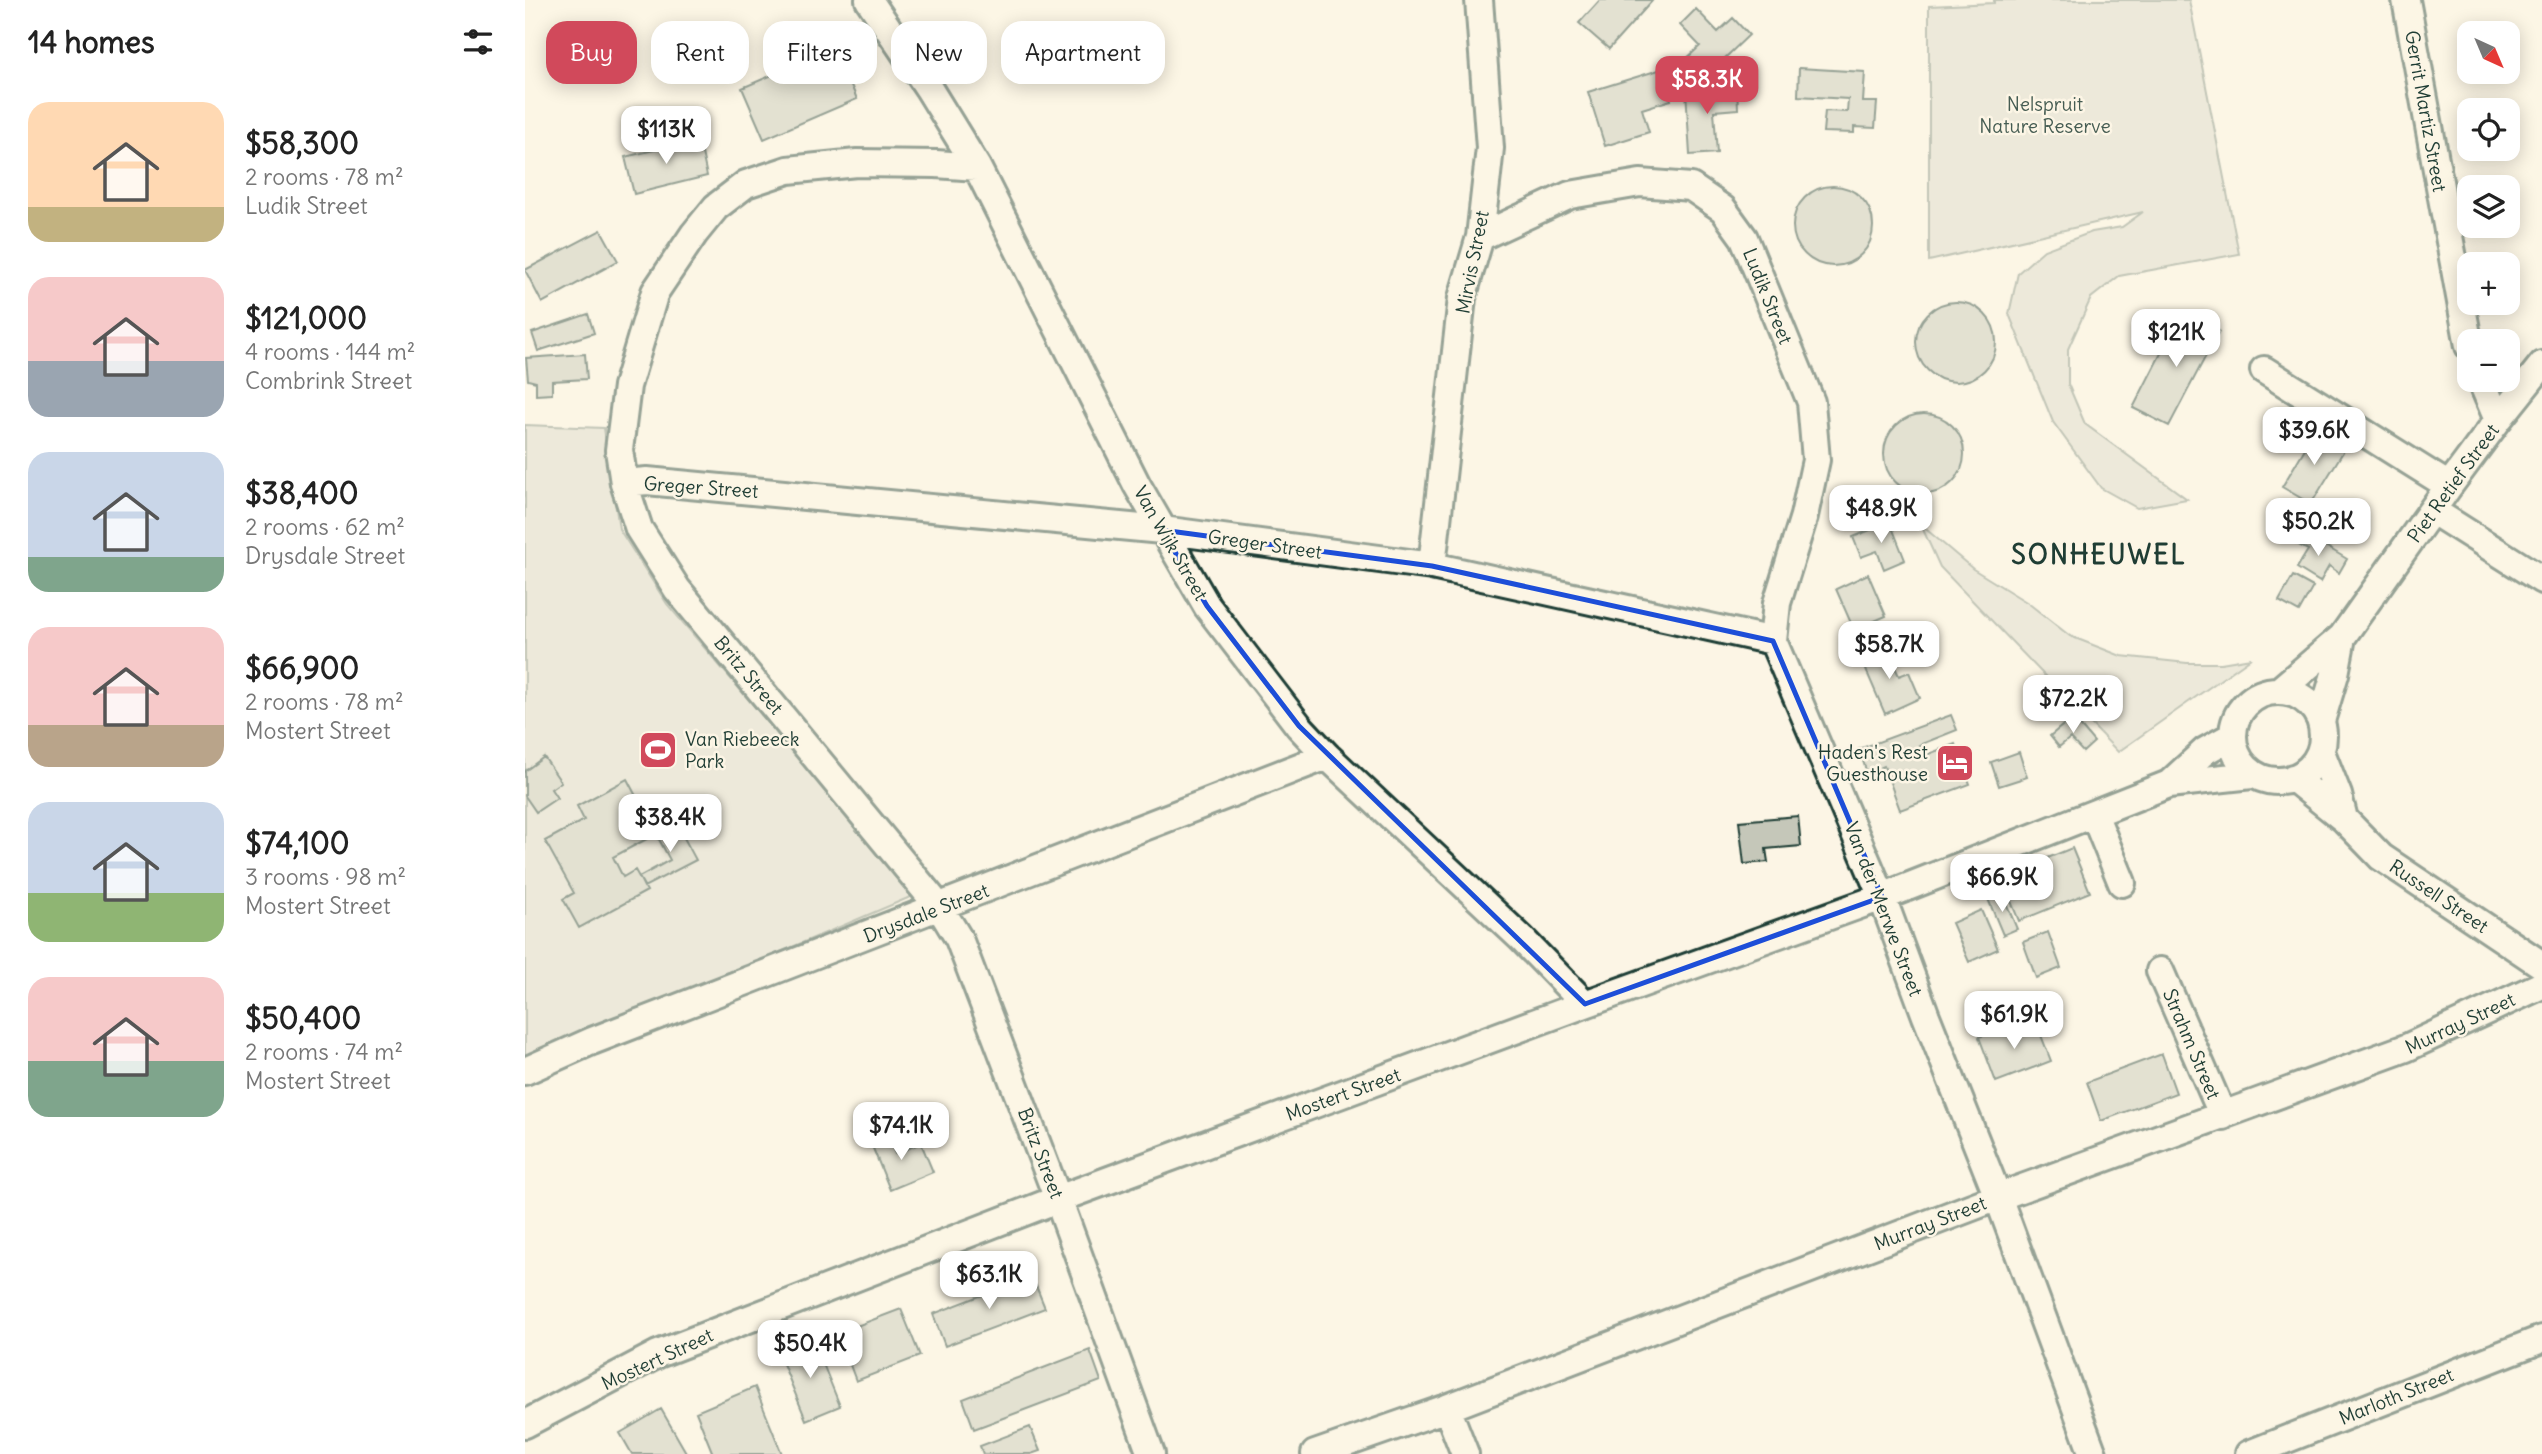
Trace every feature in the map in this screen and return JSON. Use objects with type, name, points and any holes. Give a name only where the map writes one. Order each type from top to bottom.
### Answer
[{"type":"street","name":"Van Wijk Street","points":[[869,0],[977,167],[1162,530],[1207,606],[1299,726],[1327,756],[1521,938],[1585,1004]]},
{"type":"street","name":"Mirvis Street","points":[[1431,566],[1462,298],[1480,237],[1490,148],[1479,0]]},
{"type":"street","name":"Gerrit Martiz Street","points":[[2406,0],[2466,329]]},
{"type":"street","name":"Britz Street","points":[[977,167],[857,163],[788,170],[746,184],[716,207],[694,234],[655,292],[627,386],[619,450],[624,483],[639,529],[677,589],[940,908],[959,939],[1151,1454]]},
{"type":"street","name":"Ludik Street","points":[[1480,237],[1570,195],[1640,183],[1691,187],[1723,209],[1744,238],[1811,402],[1816,460],[1804,516],[1777,603],[1773,641]]},
{"type":"street","name":"Piet Retief Street","points":[[2280,690],[2342,637],[2449,486],[2542,365]]},
{"type":"street","points":[[2264,370],[2449,486]]},
{"type":"street","points":[[2486,392],[2498,420]]},
{"type":"street","name":"Greger Street","points":[[624,483],[647,481],[1162,530],[1431,566],[1773,641]]},
{"type":"street","points":[[2433,511],[2542,580]]},
{"type":"street","name":"Piet Retief Street","points":[[2321,721],[2342,637]]},
{"type":"street","name":"Van der Merwe Street","points":[[1773,641],[1882,897],[1998,1197],[2093,1454]]},
{"type":"street","points":[[2280,690],[2294,693],[2311,705],[2321,721],[2323,737],[2321,752],[2311,768],[2294,778],[2278,782],[2252,775],[2235,754],[2232,736],[2235,719],[2247,703],[2263,693],[2280,690]]},
{"type":"street","name":"Mostert Street","points":[[2169,784],[2205,751],[2232,736]]},
{"type":"street","name":"Russell Street","points":[[2321,752],[2338,795],[2344,819]]},
{"type":"street","name":"Drysdale Street","points":[[525,1071],[592,1041],[1327,756]]},
{"type":"street","name":"Mostert Street","points":[[525,1424],[658,1354],[1058,1199],[1882,897],[2169,784],[2252,775]]},
{"type":"street","name":"Russell Street","points":[[2294,778],[2344,819],[2381,857],[2542,965]]},
{"type":"street","points":[[2094,814],[2122,883]]},
{"type":"street","name":"Strahm Street","points":[[2161,971],[2223,1116]]},
{"type":"street","name":"Murray Street","points":[[1315,1454],[1447,1408],[1998,1197],[2406,1048],[2542,985]]},
{"type":"street","name":"Marloth Street","points":[[2249,1454],[2542,1339]]},
{"type":"street","points":[[1447,1408],[1465,1454]]},
{"type":"highlighted area","points":[[1162,530],[1432,566],[1773,641],[1882,897],[1585,1004],[1299,726],[1207,606]]},
{"type":"green space","name":"Nelspruit Nature Reserve","points":[[1994,0],[2189,0],[2239,254],[2119,276],[2091,298],[2068,349],[2068,384],[2085,424],[2187,499],[2137,508],[2101,488],[2053,422],[2009,314],[2018,273],[2044,250],[2092,232],[2122,227],[2143,212],[1929,261],[1929,6],[1994,3]]},
{"type":"green space","name":"Van Riebeeck Park","points":[[525,425],[604,428],[619,529],[667,604],[915,895],[525,1060]]},
{"type":"green space","points":[[1921,525],[1973,569],[2028,603],[2070,636],[2121,656],[2187,663],[2221,663],[2251,658],[2118,752],[1940,567]]},
{"type":"building","points":[[1600,0],[1652,1],[1609,49],[1579,23]]},
{"type":"building","points":[[1696,9],[1718,32],[1733,18],[1749,35],[1702,80],[1684,61],[1700,46],[1680,25]]},
{"type":"building","points":[[1799,68],[1865,72],[1863,102],[1877,102],[1875,128],[1854,127],[1854,133],[1823,132],[1825,111],[1847,112],[1848,99],[1798,96]]},
{"type":"building","points":[[1662,69],[1671,100],[1642,109],[1649,132],[1605,146],[1588,92]]},
{"type":"building","points":[[763,79],[763,84],[851,84],[857,99],[764,139],[742,88]]},
{"type":"building","points":[[1737,86],[1738,109],[1714,111],[1717,153],[1690,155],[1686,90]]},
{"type":"building","points":[[699,139],[707,176],[634,194],[625,157]]},
{"type":"building","points":[[1833,186],[1848,189],[1861,198],[1870,211],[1873,226],[1870,241],[1861,254],[1848,263],[1833,266],[1818,263],[1805,254],[1796,241],[1793,226],[1796,211],[1805,198],[1818,189]]},
{"type":"building","points":[[601,230],[618,261],[542,303],[525,270]]},
{"type":"building","points":[[1956,302],[1971,305],[1984,314],[1993,327],[1996,342],[1993,357],[1984,370],[1971,379],[1956,382],[1941,379],[1928,370],[1919,357],[1916,342],[1919,327],[1928,314],[1941,305]]},
{"type":"building","points":[[2182,312],[2219,331],[2169,426],[2133,408]]},
{"type":"building","points":[[588,314],[594,333],[538,351],[532,333]]},
{"type":"building","points":[[585,354],[587,379],[552,381],[552,394],[536,395],[536,382],[528,380],[526,358]]},
{"type":"building","points":[[1924,414],[1939,417],[1952,426],[1961,439],[1964,454],[1961,469],[1952,482],[1939,491],[1924,494],[1909,491],[1896,482],[1887,469],[1884,454],[1887,439],[1896,426],[1909,417]]},
{"type":"building","points":[[2316,430],[2346,447],[2311,504],[2282,487]]},
{"type":"building","points":[[1890,522],[1905,560],[1884,569],[1877,551],[1861,557],[1853,537]]},
{"type":"building","points":[[2302,532],[2347,559],[2339,573],[2329,566],[2320,582],[2297,568],[2308,550],[2295,543]]},
{"type":"building","points":[[1868,574],[1886,616],[1854,630],[1836,589]]},
{"type":"building","points":[[2293,576],[2313,587],[2299,612],[2279,601]]},
{"type":"building","points":[[1885,645],[1899,676],[1909,672],[1920,698],[1885,714],[1860,656]]},
{"type":"building","points":[[1951,715],[1957,730],[1919,745],[1923,756],[1955,744],[1970,784],[1900,810],[1884,766],[1867,773],[1859,749]]},
{"type":"building","points":[[2073,717],[2094,742],[2083,752],[2070,738],[2059,747],[2050,736]]},
{"type":"building","points":[[2019,752],[2027,777],[1999,786],[1991,762]]},
{"type":"building","points":[[544,757],[561,782],[551,789],[557,798],[536,812],[525,796],[525,771]]},
{"type":"building","points":[[627,779],[656,834],[613,857],[623,877],[635,870],[647,891],[579,928],[563,899],[574,893],[545,841],[584,820],[577,806]]},
{"type":"building","points":[[1798,816],[1801,846],[1766,849],[1768,862],[1744,864],[1739,821]]},
{"type":"building","points":[[675,821],[696,860],[644,887],[639,877],[670,860],[655,832]]},
{"type":"building","points":[[2072,848],[2090,892],[2019,921],[2001,877]]},
{"type":"building","points":[[2002,893],[2017,929],[2003,935],[1988,899]]},
{"type":"building","points":[[1981,910],[1998,949],[1969,962],[1952,923]]},
{"type":"building","points":[[2048,932],[2061,968],[2036,978],[2023,942]]},
{"type":"building","points":[[2011,1025],[2014,1034],[2037,1025],[2051,1061],[1996,1082],[1979,1037]]},
{"type":"building","points":[[2162,1054],[2176,1093],[2101,1121],[2087,1082]]},
{"type":"building","points":[[887,1134],[895,1154],[921,1143],[933,1172],[890,1190],[870,1141]]},
{"type":"building","points":[[1032,1276],[1045,1308],[945,1346],[933,1314]]},
{"type":"building","points":[[901,1309],[920,1356],[856,1381],[838,1333]]},
{"type":"building","points":[[813,1339],[840,1406],[806,1420],[779,1354]]},
{"type":"building","points":[[1090,1350],[1101,1381],[974,1429],[963,1399]]},
{"type":"building","points":[[755,1387],[782,1454],[713,1454],[696,1412]]},
{"type":"building","points":[[661,1409],[687,1454],[632,1454],[620,1433]]},
{"type":"building","points":[[1030,1427],[1040,1451],[1031,1454],[983,1454],[980,1446]]},
{"type":"place","name":"Van Riebeeck Park","points":[[658,750]]},
{"type":"place","name":"Haden's Rest Guesthouse","points":[[1955,763]]},
{"type":"district","name":"SONHEUWEL","points":[[2099,555]]}]
